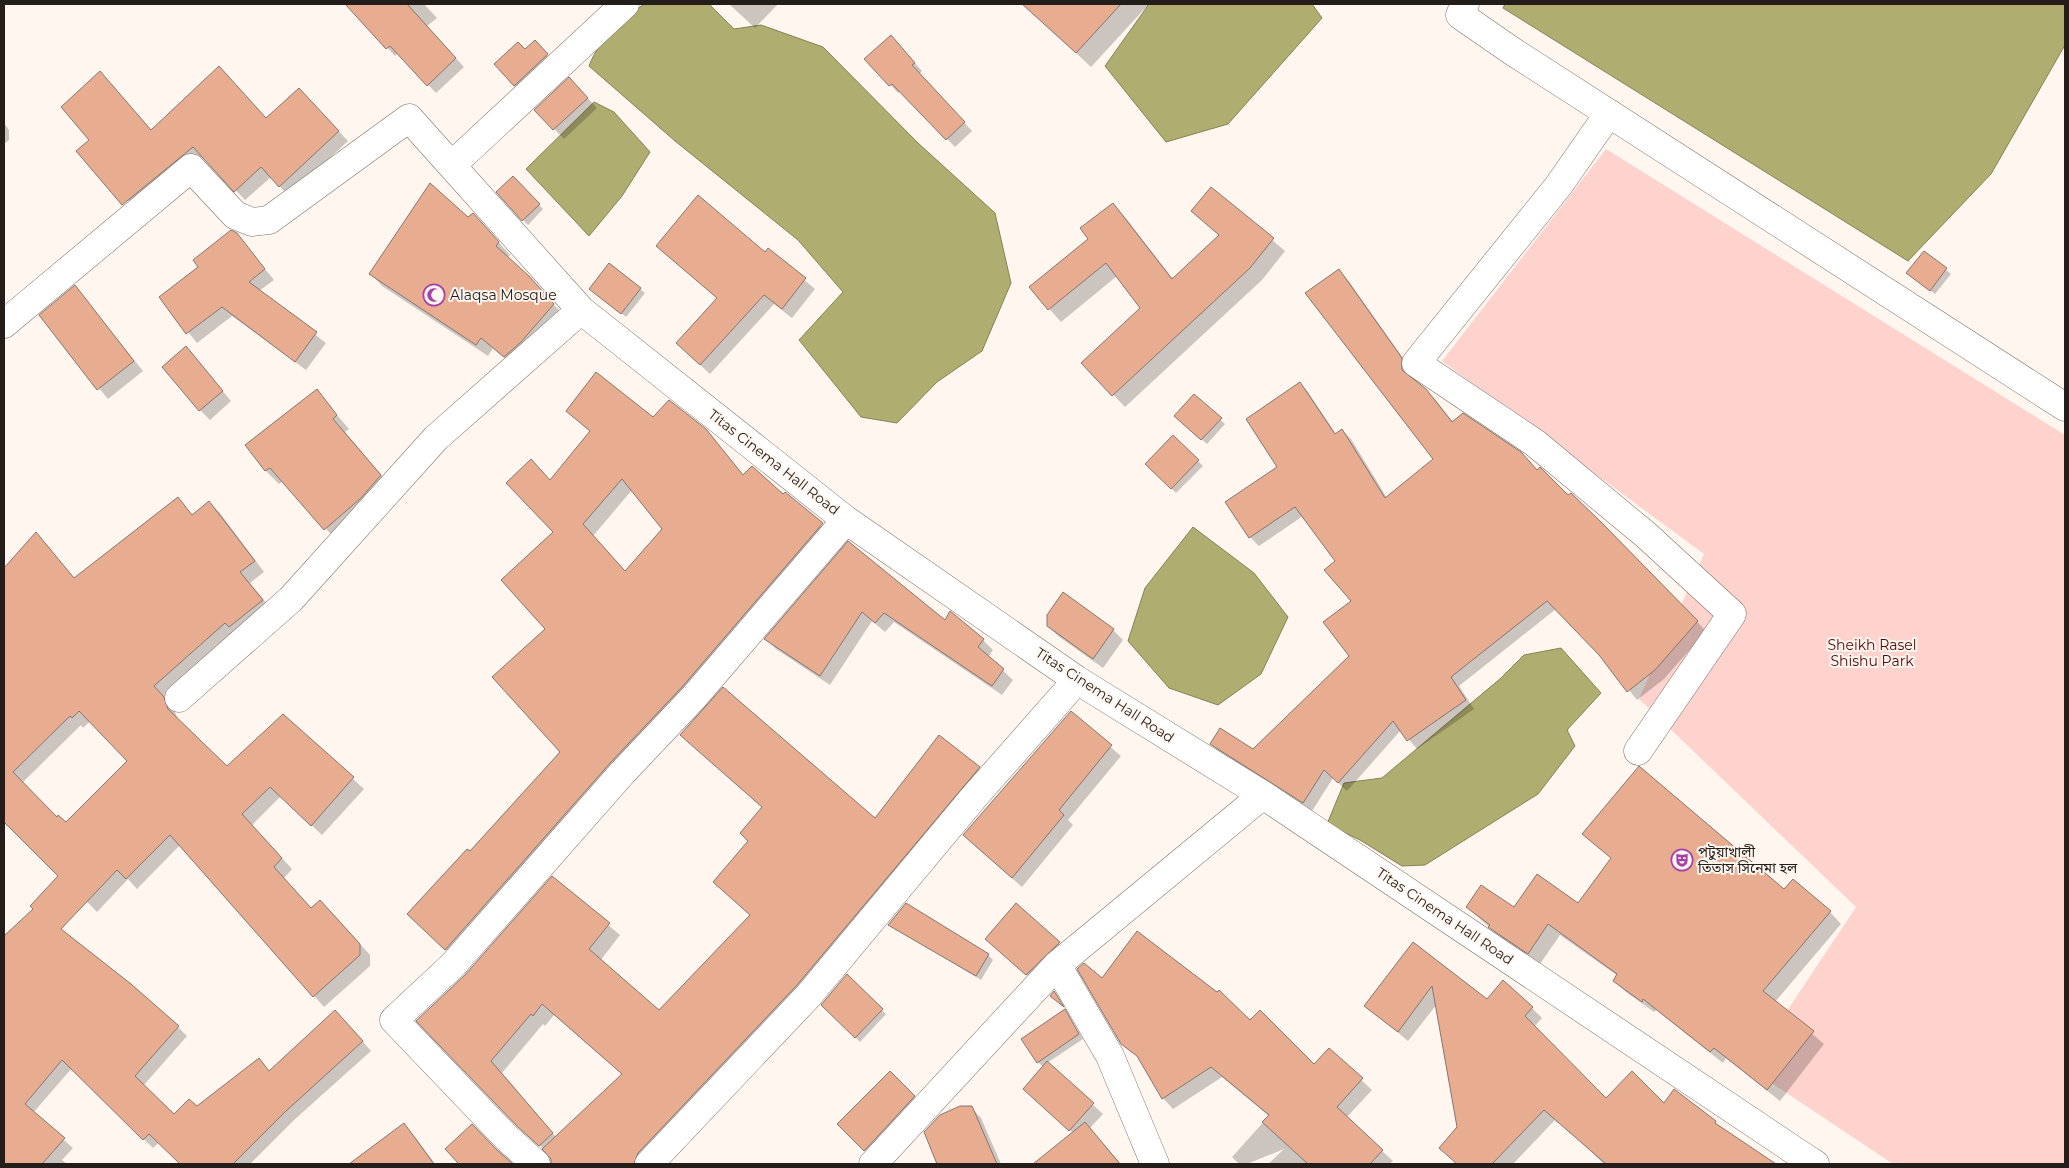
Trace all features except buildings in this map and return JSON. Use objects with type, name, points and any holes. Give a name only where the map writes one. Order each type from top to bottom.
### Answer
[{"type":"street","points":[[452,165],[570,52],[624,4]]},
{"type":"street","points":[[1455,8],[1609,113],[2065,407]]},
{"type":"street","points":[[1609,113],[1559,184],[1416,363],[1535,444],[1646,535],[1732,614],[1638,751]]},
{"type":"street","name":"Titas Cinema Hall Road","points":[[4,324],[191,168],[235,215],[252,222],[269,220],[409,118],[581,310],[846,520],[1078,680],[1263,796],[1810,1163]]},
{"type":"street","points":[[180,698],[291,599],[436,438],[581,310]]},
{"type":"street","points":[[536,1164],[507,1138],[394,1020],[453,965],[623,772],[694,697],[846,520]]},
{"type":"street","points":[[649,1164],[809,995],[974,797],[1078,680]]},
{"type":"street","points":[[874,1164],[1057,965],[1263,796]]},
{"type":"street","points":[[1057,965],[1110,1056],[1155,1164]]},
{"type":"green space","name":"Sheikh Rasel Shishu Park","points":[[1606,149],[2065,435],[2065,1164],[1893,1164],[1749,1068],[1856,907],[1639,699],[1704,554],[1442,361]]},
{"type":"shaded area","points":[[644,4],[709,4],[734,29],[761,25],[823,47],[918,143],[995,213],[1011,283],[982,351],[937,382],[897,423],[861,417],[799,340],[843,292],[798,240],[675,141],[589,66],[605,38]]},
{"type":"shaded area","points":[[1149,4],[1312,4],[1322,18],[1228,124],[1166,142],[1105,66]]},
{"type":"shaded area","points":[[1505,4],[2065,4],[2065,45],[1991,174],[1908,261],[1503,8]]},
{"type":"shaded area","points":[[594,102],[614,112],[650,152],[622,196],[589,236],[526,169]]},
{"type":"shaded area","points":[[1193,527],[1254,573],[1288,617],[1261,674],[1218,705],[1169,688],[1128,641],[1145,588]]},
{"type":"shaded area","points":[[1561,648],[1601,693],[1567,730],[1575,746],[1538,794],[1425,865],[1402,866],[1360,840],[1327,824],[1344,783],[1382,778],[1501,678],[1524,655]]},
{"type":"place","name":"Alaqsa Mosque","points":[[434,295]]},
{"type":"place","name":"পটুয়াখালী তিতাস সিনেমা হল","points":[[1682,860]]}]
